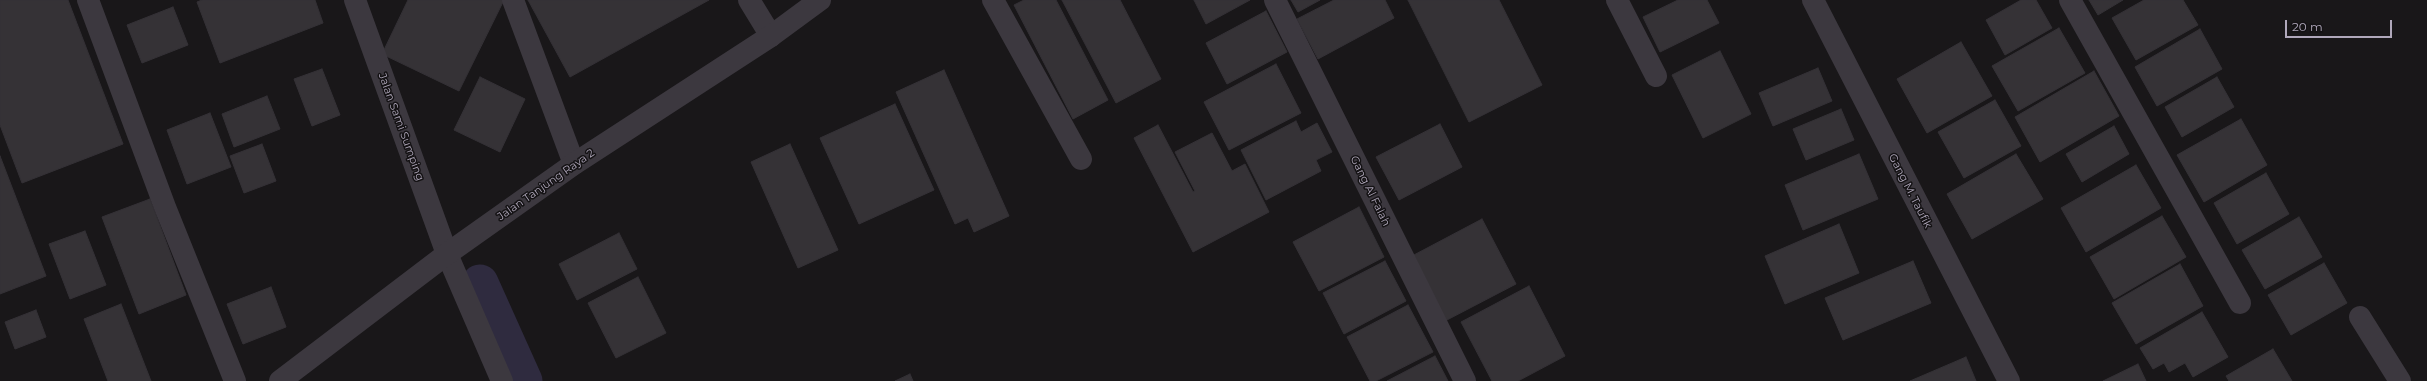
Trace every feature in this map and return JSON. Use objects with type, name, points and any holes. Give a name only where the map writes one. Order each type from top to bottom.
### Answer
[{"type":"street","points":[[88,0],[165,207],[235,381]]},
{"type":"street","name":"Jalan Sami Sumping","points":[[355,0],[447,254],[502,381]]},
{"type":"street","points":[[513,0],[574,164]]},
{"type":"street","points":[[749,0],[771,36]]},
{"type":"street","name":"Jalan Tanjung Raya 2","points":[[280,381],[447,254],[574,164],[771,36],[820,0]]},
{"type":"street","points":[[993,0],[1082,159]]},
{"type":"street","name":"Gang Al Falah","points":[[1275,0],[1465,381]]},
{"type":"street","points":[[1617,0],[1656,76]]},
{"type":"street","name":"Gang M. Taufik","points":[[1813,0],[2009,381]]},
{"type":"street","points":[[2070,0],[2240,303]]},
{"type":"street","points":[[2360,317],[2400,381]]},
{"type":"building","points":[[0,0],[68,0],[123,144],[22,183],[0,125]]},
{"type":"building","points":[[202,0],[315,0],[323,23],[220,63],[197,2]]},
{"type":"building","points":[[408,0],[504,0],[459,91],[382,54]]},
{"type":"building","points":[[528,0],[709,0],[570,77]]},
{"type":"building","points":[[1024,0],[1056,0],[1108,100],[1073,119],[1014,5]]},
{"type":"building","points":[[1062,0],[1120,0],[1161,79],[1116,103]]},
{"type":"building","points":[[1194,0],[1250,0],[1206,24]]},
{"type":"building","points":[[1291,0],[1320,0],[1298,12]]},
{"type":"building","points":[[1334,0],[1385,0],[1394,18],[1318,59],[1297,19]]},
{"type":"building","points":[[1408,0],[1499,0],[1542,85],[1469,122]]},
{"type":"building","points":[[1678,0],[1707,0],[1719,23],[1660,52],[1643,17]]},
{"type":"building","points":[[2021,0],[2036,0],[2052,28],[2005,55],[1986,20]]},
{"type":"building","points":[[2089,0],[2123,0],[2098,15]]},
{"type":"building","points":[[2144,0],[2183,0],[2198,25],[2136,60],[2112,18]]},
{"type":"building","points":[[173,7],[188,45],[142,63],[127,25]]},
{"type":"building","points":[[1266,11],[1287,52],[1227,84],[1206,43]]},
{"type":"building","points":[[2059,28],[2085,73],[2018,111],[1992,66]]},
{"type":"building","points":[[2200,29],[2222,69],[2157,106],[2135,67]]},
{"type":"building","points":[[1961,42],[1992,96],[1927,133],[1897,79]]},
{"type":"building","points":[[1720,51],[1751,114],[1703,138],[1672,75]]},
{"type":"building","points":[[1276,64],[1301,113],[1229,150],[1204,102]]},
{"type":"building","points":[[1818,68],[1832,101],[1773,126],[1759,93]]},
{"type":"building","points":[[322,69],[340,115],[312,126],[294,79]]},
{"type":"building","points":[[944,70],[1009,216],[974,232],[968,218],[955,224],[896,92]]},
{"type":"building","points":[[2094,71],[2119,116],[2040,162],[2015,117]]},
{"type":"building","points":[[480,77],[525,99],[500,152],[454,130]]},
{"type":"building","points":[[2217,77],[2234,107],[2182,137],[2165,107]]},
{"type":"building","points":[[267,96],[280,129],[234,147],[222,114]]},
{"type":"building","points":[[1995,100],[2021,146],[1964,178],[1938,132]]},
{"type":"building","points":[[895,104],[934,190],[859,224],[820,138]]},
{"type":"building","points":[[1841,109],[1854,140],[1806,160],[1793,129]]},
{"type":"building","points":[[210,113],[231,167],[187,184],[167,130]]},
{"type":"building","points":[[2241,119],[2267,165],[2204,202],[2177,155]]},
{"type":"building","points":[[1296,121],[1301,132],[1317,123],[1332,152],[1316,160],[1321,171],[1266,200],[1241,150]]},
{"type":"building","points":[[1440,124],[1462,167],[1399,200],[1376,157]]},
{"type":"building","points":[[1158,125],[1193,192],[1195,191],[1175,152],[1212,133],[1232,171],[1245,164],[1269,212],[1193,252],[1134,138]]},
{"type":"building","points":[[2114,126],[2129,154],[2082,182],[2066,154]]},
{"type":"building","points":[[262,144],[276,181],[244,193],[230,156]]},
{"type":"building","points":[[790,144],[838,250],[798,268],[751,162]]},
{"type":"building","points":[[1859,154],[1878,199],[1803,230],[1785,185]]},
{"type":"building","points":[[2016,154],[2043,199],[1972,239],[1947,194]]},
{"type":"building","points":[[0,156],[46,276],[0,294]]},
{"type":"building","points":[[2136,165],[2161,208],[2086,252],[2061,208]]},
{"type":"building","points":[[2266,173],[2289,214],[2237,244],[2214,203]]},
{"type":"building","points":[[150,199],[186,295],[139,314],[102,217]]},
{"type":"building","points":[[1359,207],[1384,257],[1319,291],[1293,242]]},
{"type":"building","points":[[2162,216],[2186,257],[2114,299],[2090,257]]},
{"type":"building","points":[[2299,217],[2322,257],[2265,289],[2242,250]]},
{"type":"building","points":[[1482,219],[1516,284],[1445,321],[1412,256]]},
{"type":"building","points":[[1839,224],[1859,273],[1785,304],[1765,256]]},
{"type":"building","points":[[85,231],[106,285],[70,299],[49,244]]},
{"type":"building","points":[[619,233],[637,269],[577,300],[559,264]]},
{"type":"building","points":[[1385,261],[1406,301],[1344,334],[1323,293]]},
{"type":"building","points":[[1913,261],[1931,303],[1843,340],[1825,298]]},
{"type":"building","points":[[2324,263],[2347,303],[2291,335],[2268,295]]},
{"type":"building","points":[[2180,264],[2203,306],[2136,344],[2112,303]]},
{"type":"building","points":[[638,277],[666,333],[616,358],[588,303]]},
{"type":"building","points":[[1529,286],[1565,356],[1518,381],[1492,381],[1461,322]]},
{"type":"building","points":[[271,287],[286,327],[243,344],[227,304]]},
{"type":"building","points":[[121,304],[151,381],[108,381],[84,319]]},
{"type":"building","points":[[1408,305],[1433,352],[1376,381],[1370,381],[1347,337]]},
{"type":"building","points":[[36,310],[46,337],[15,349],[5,322]]},
{"type":"building","points":[[2202,312],[2228,357],[2193,377],[2185,363],[2169,372],[2164,363],[2153,369],[2140,348]]},
{"type":"building","points":[[2273,349],[2292,381],[2229,381],[2226,376]]},
{"type":"building","points":[[1435,356],[1448,381],[1387,381]]},
{"type":"building","points":[[1966,357],[1976,381],[1910,381]]},
{"type":"building","points":[[2138,364],[2146,381],[2103,381]]},
{"type":"building","points":[[910,374],[913,381],[895,381]]},
{"type":"waterway","points":[[480,283],[524,381]]}]
